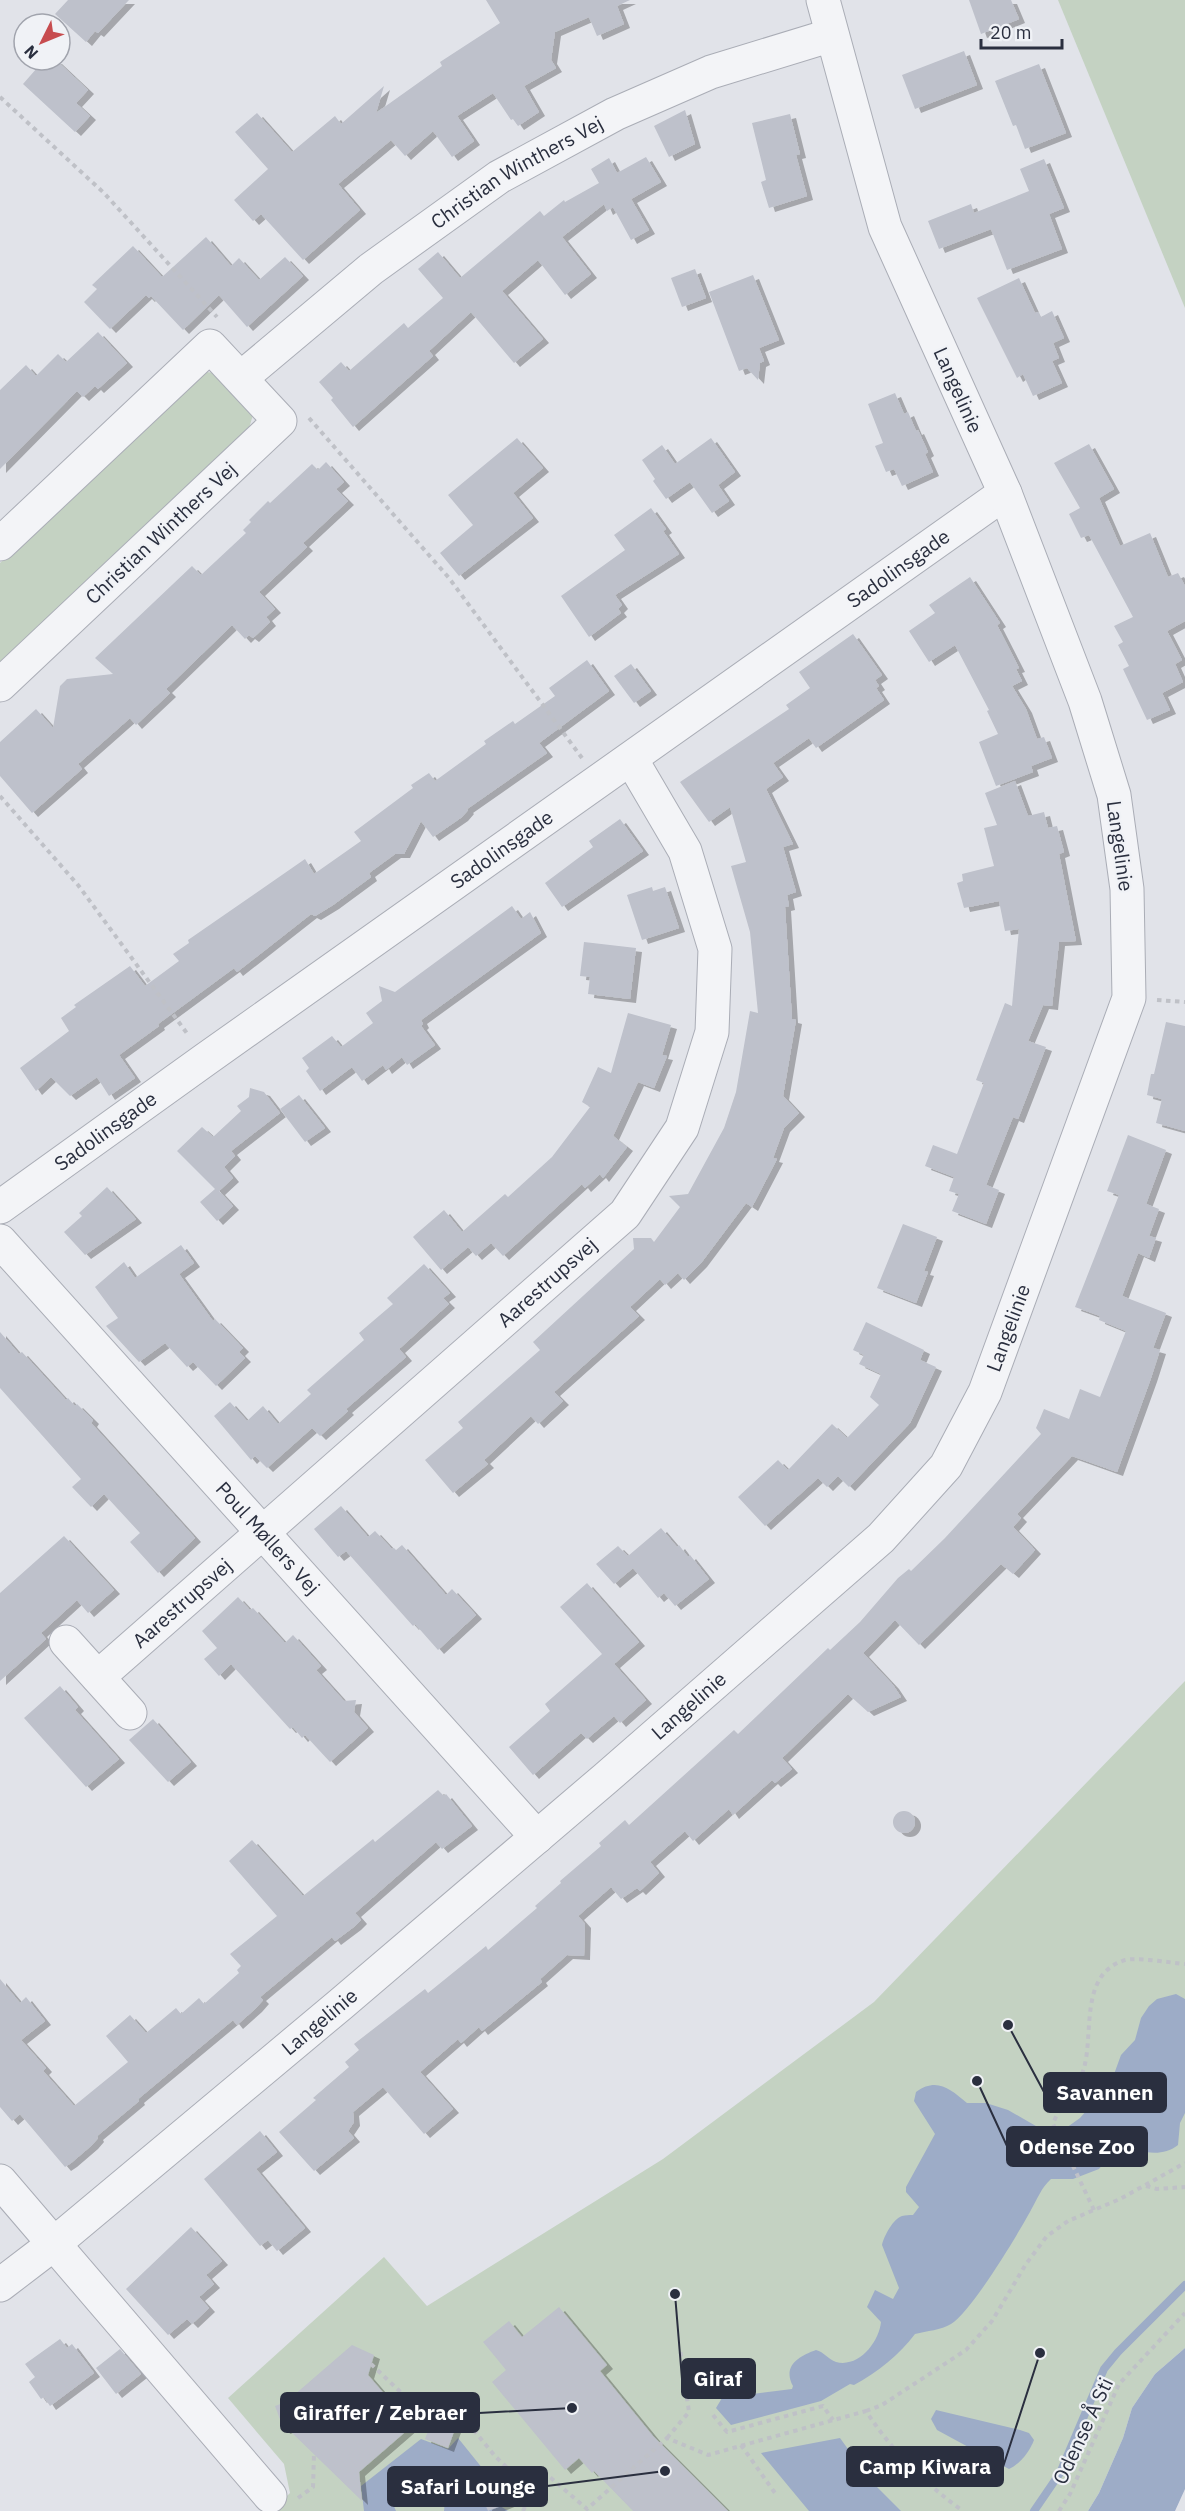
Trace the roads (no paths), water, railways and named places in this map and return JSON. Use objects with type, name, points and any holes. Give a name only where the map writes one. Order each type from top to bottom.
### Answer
[{"type":"street","name":"Langelinie","points":[[0,2285],[55,2243],[537,1837],[881,1538],[946,1466],[985,1392],[1129,998],[1128,889],[1114,795],[1085,701],[1005,493],[885,226],[823,0]]},
{"type":"street","name":"Christian Winthers Vej","points":[[0,686],[280,421],[241,378],[371,269],[499,177],[615,114],[711,72],[832,35]]},
{"type":"street","points":[[0,544],[210,346],[241,378]]},
{"type":"street","name":"Sadolinsgade","points":[[0,1207],[1005,493]]},
{"type":"street","name":"Aarestrupsvej","points":[[98,1677],[625,1214],[682,1128],[712,1032],[715,949],[685,851],[631,759]]},
{"type":"street","name":"Poul Møllers Vej","points":[[0,1241],[537,1837]]},
{"type":"street","points":[[66,1642],[130,1713]]},
{"type":"street","points":[[0,2181],[283,2498]]},
{"type":"water","points":[[1176,1994],[1185,1999],[1185,2113],[1180,2123],[1178,2145],[1157,2153],[1119,2145],[1099,2169],[1073,2179],[1051,2179],[982,2289],[951,2324],[915,2334],[880,2369],[821,2401],[731,2425],[716,2408],[722,2398],[792,2389],[791,2367],[804,2355],[816,2350],[836,2362],[844,2363],[860,2357],[876,2338],[881,2322],[867,2307],[875,2290],[893,2299],[899,2288],[882,2245],[883,2241],[895,2221],[902,2216],[913,2215],[919,2207],[906,2192],[906,2187],[935,2134],[914,2101],[916,2092],[930,2085],[937,2085],[949,2089],[967,2103],[986,2103],[1008,2110],[1048,2133],[1066,2128],[1080,2118],[1107,2087],[1121,2055],[1135,2040],[1141,2018],[1149,2006],[1157,1999]]},
{"type":"water","points":[[1185,2348],[1185,2489],[1175,2511],[1088,2511],[1099,2493],[1123,2438],[1132,2408],[1155,2374]]},
{"type":"water","points":[[936,2410],[1020,2430],[1029,2433],[1034,2440],[1024,2457],[1009,2469],[937,2430],[931,2419]]},
{"type":"water","points":[[458,2438],[487,2474],[494,2502],[508,2511],[444,2511],[446,2491],[431,2471],[403,2486],[392,2502],[396,2511],[364,2511],[361,2486],[421,2439],[448,2449]]},
{"type":"water","points":[[840,2438],[871,2481],[901,2511],[809,2511],[761,2453]]},
{"type":"waterway","points":[[1034,2511],[1060,2473],[1104,2369],[1185,2285]]},
{"type":"place","name":"Savannen","points":[[1008,2025]]},
{"type":"place","name":"Odense Zoo","points":[[977,2081]]},
{"type":"place","name":"Giraf","points":[[675,2294]]},
{"type":"place","name":"Camp Kiwara","points":[[1040,2353]]},
{"type":"place","name":"Giraffer / Zebraer","points":[[572,2408]]},
{"type":"place","name":"Safari Lounge","points":[[665,2471]]}]
